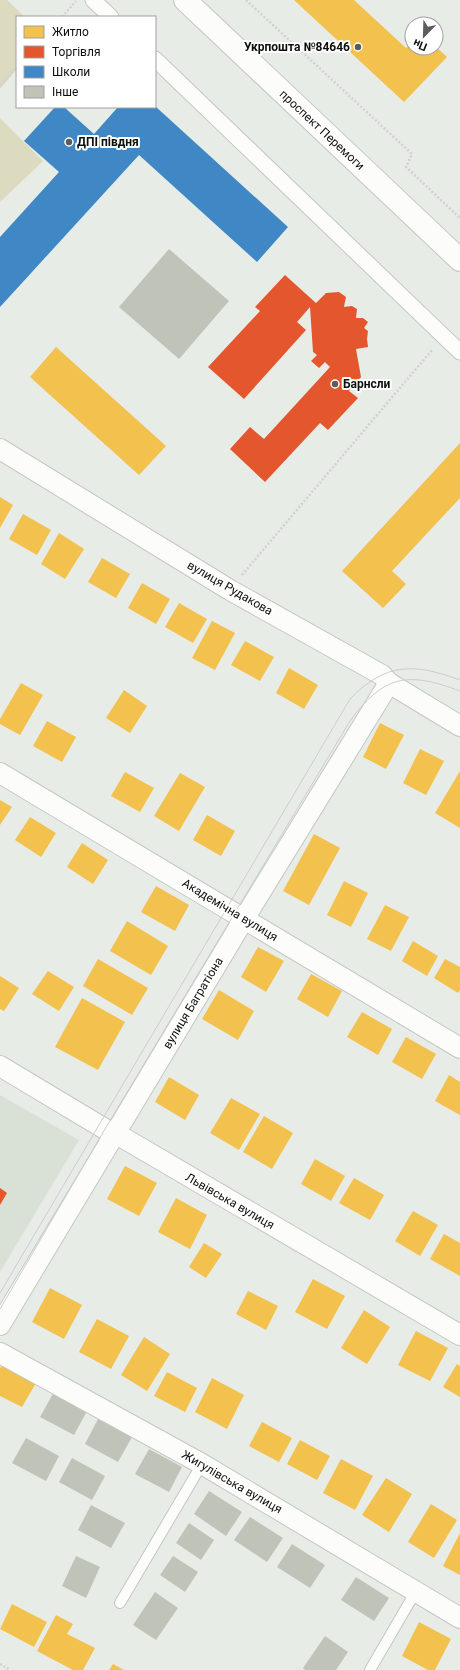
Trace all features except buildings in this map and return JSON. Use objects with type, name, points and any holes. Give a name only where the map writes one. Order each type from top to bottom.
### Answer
[{"type":"main road","name":"проспект Перемоги","points":[[185,0],[460,260]]},
{"type":"street","points":[[93,0],[110,16]]},
{"type":"street","points":[[156,60],[460,352]]},
{"type":"street","name":"вулиця Рудакова","points":[[0,449],[230,590],[382,675],[389,683],[460,726]]},
{"type":"street","name":"вулиця Багратіона","points":[[0,1325],[114,1133],[389,683]]},
{"type":"street","name":"Академічна вулиця","points":[[0,773],[460,1048]]},
{"type":"street","name":"Львівська вулиця","points":[[0,1066],[460,1336]]},
{"type":"street","name":"Жигулівська вулиця","points":[[0,1353],[202,1464],[460,1618]]},
{"type":"lane","points":[[120,1603],[202,1464]]},
{"type":"lane","points":[[370,1670],[416,1591]]},
{"type":"path","points":[[63,16],[77,0]]},
{"type":"path","points":[[246,0],[412,154],[406,167],[460,218]]},
{"type":"path","points":[[0,85],[16,67]]},
{"type":"path","points":[[230,590],[444,336]]},
{"type":"path","points":[[0,1664],[10,1670]]},
{"type":"shaded area","points":[[0,0],[7,0],[24,16],[16,16],[16,70],[0,89]]},
{"type":"shaded area","points":[[0,118],[43,161],[0,202]]},
{"type":"shaded area","points":[[0,1095],[79,1140],[0,1272]]},
{"type":"tram line","points":[[0,1293],[350,699],[376,678],[388,672],[401,669],[428,671],[444,674],[460,680]]},
{"type":"tram line","points":[[0,1309],[105,1129],[350,721],[374,694],[386,686],[398,681],[425,681],[460,691]]},
{"type":"place","name":"Укрпошта №84646","points":[[358,47]]},
{"type":"place","name":"ДПІ півдня","points":[[69,142]]},
{"type":"place","name":"Барнсли","points":[[335,384]]}]
